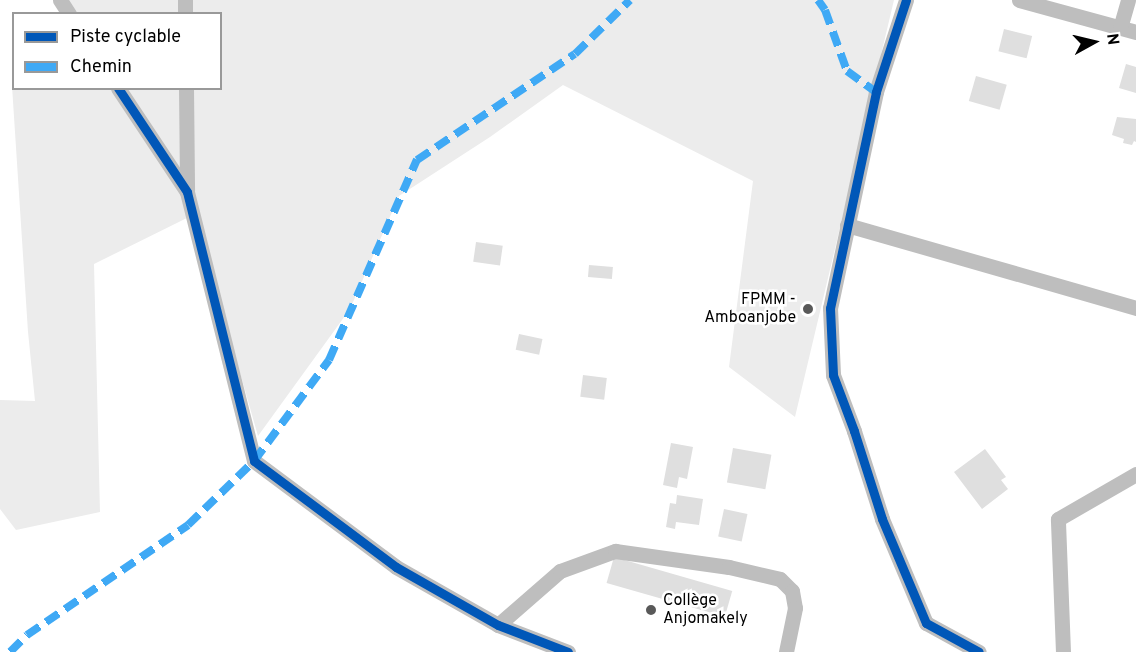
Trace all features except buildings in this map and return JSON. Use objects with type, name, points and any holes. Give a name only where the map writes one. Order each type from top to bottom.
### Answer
[{"type":"street","points":[[906,0],[876,92],[830,308],[833,375],[854,430],[882,519],[926,623],[979,652]]},
{"type":"street","points":[[1019,0],[1136,32]]},
{"type":"street","points":[[1120,28],[1128,0]]},
{"type":"street","points":[[119,90],[187,192]]},
{"type":"street","points":[[186,90],[187,192],[254,461],[396,567],[498,625],[568,652]]},
{"type":"street","points":[[847,225],[1136,308]]},
{"type":"street","points":[[1064,652],[1058,519],[1136,474]]},
{"type":"street","points":[[498,625],[560,572],[615,551],[729,567],[780,579],[792,591],[795,608],[786,652]]},
{"type":"shaded area","points":[[63,0],[894,0],[795,417],[729,367],[753,181],[563,85],[490,137],[399,196],[350,309],[258,436],[195,214],[94,264],[100,512],[16,530],[0,509],[0,400],[35,401],[28,332],[12,90],[222,90],[222,12],[69,12]]},
{"type":"marked path","points":[[10,652],[27,635],[188,525],[254,461],[329,360],[417,160],[575,54],[630,0]]},
{"type":"marked path","points":[[818,0],[825,10],[847,71],[876,92]]},
{"type":"cycle path","points":[[906,0],[876,92],[830,308],[833,375],[854,431],[882,519],[926,623],[979,652]]},
{"type":"cycle path","points":[[119,90],[187,192],[254,461],[396,567],[498,625],[568,652]]},
{"type":"place","name":"FPMM - Amboanjobe","points":[[808,309]]},
{"type":"place","name":"Collège Anjomakely","points":[[651,610]]}]
